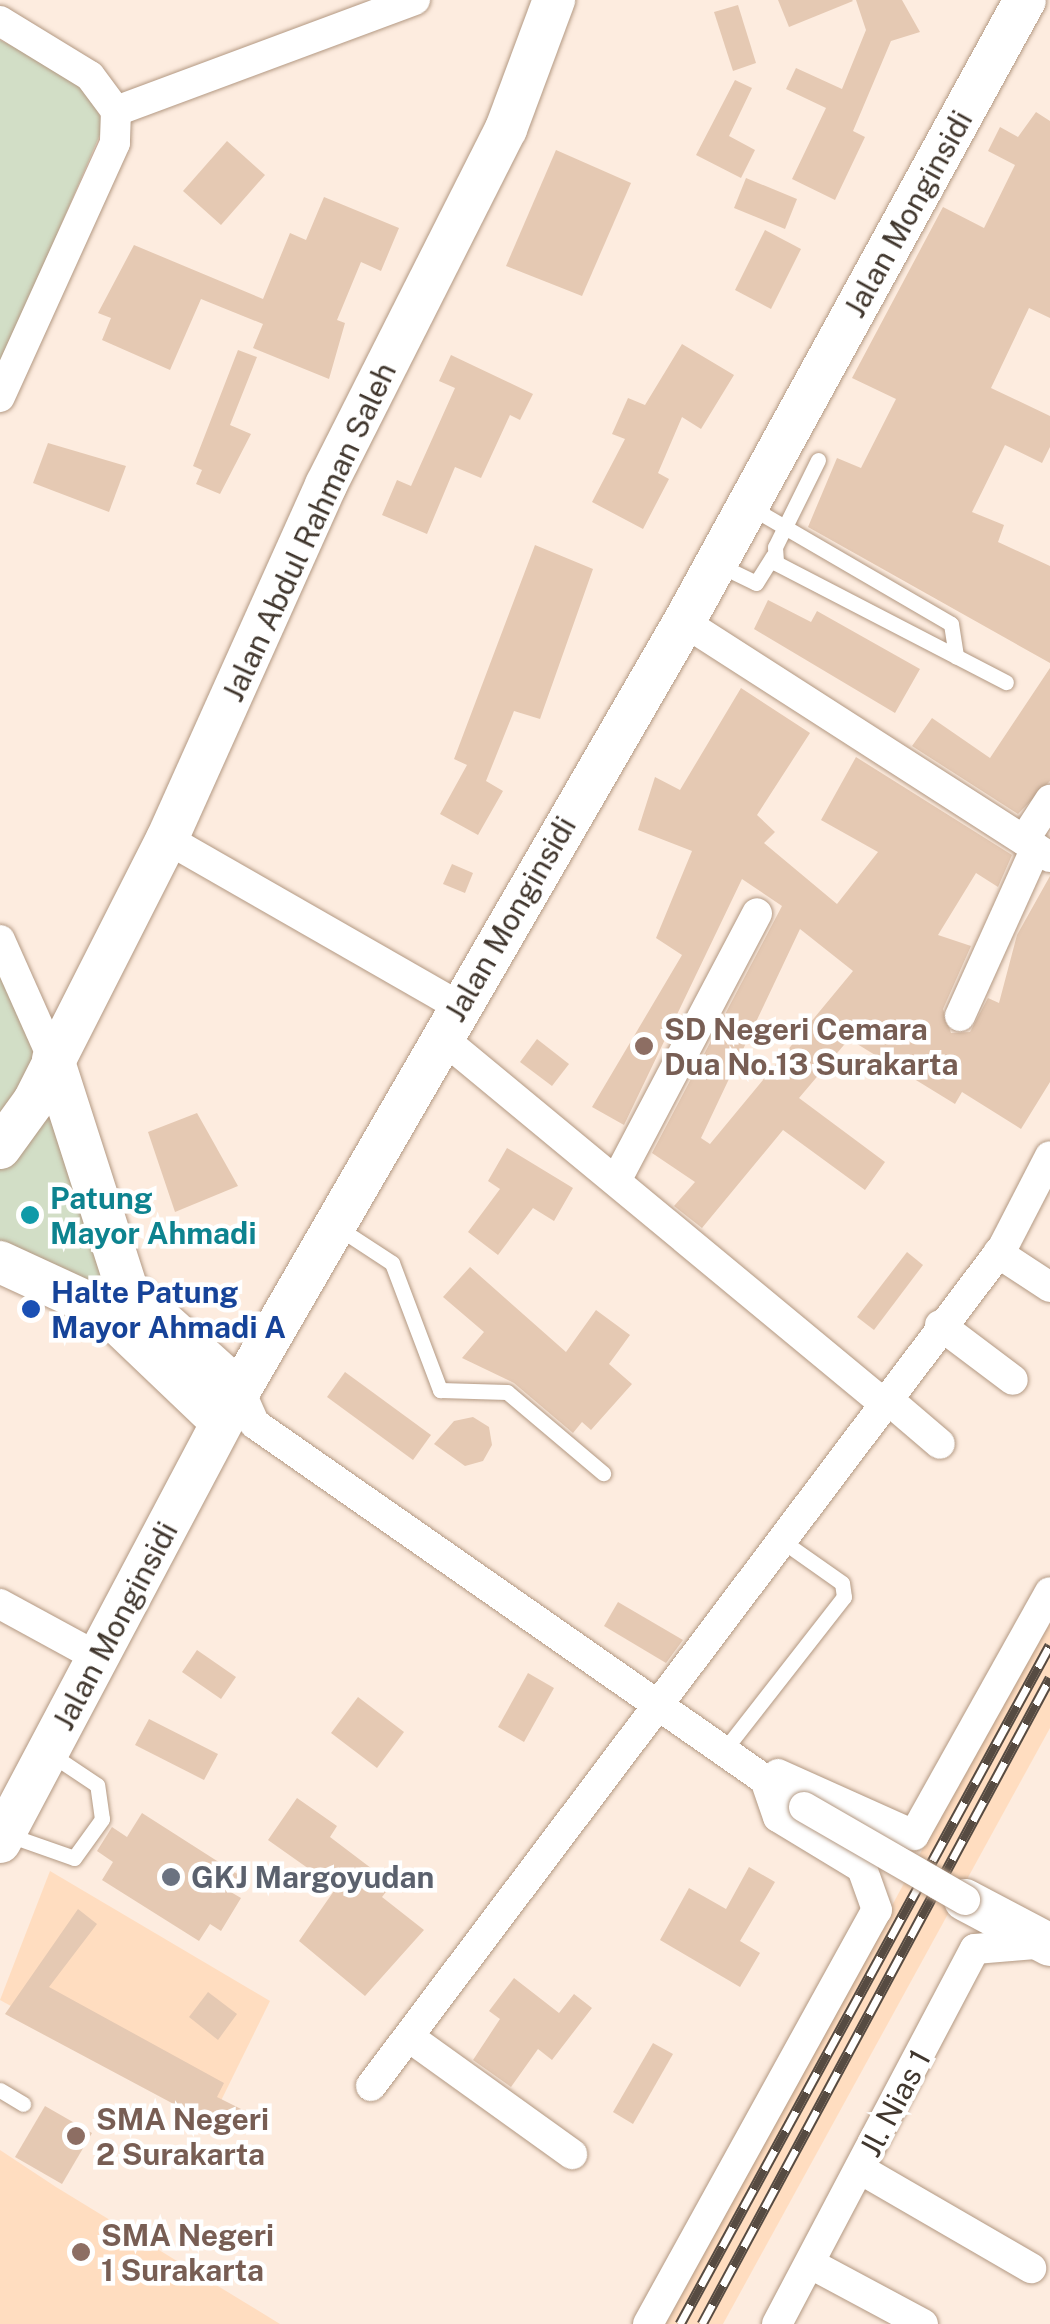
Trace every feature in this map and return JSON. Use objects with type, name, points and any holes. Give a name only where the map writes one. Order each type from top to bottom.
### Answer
[{"type":"main road","name":"Jalan Abdul Rahman Saleh","points":[[0,1148],[53,1059],[167,839],[326,485],[506,130],[554,0]]},
{"type":"main road","name":"Jalan Monginsidi","points":[[2,1838],[239,1412],[333,1225],[684,622],[1025,0]]},
{"type":"main road","points":[[53,1059],[115,1300]]},
{"type":"main road","points":[[0,1262],[115,1300],[239,1412]]},
{"type":"main road","points":[[965,1900],[1049,1944]]},
{"type":"street","points":[[116,111],[416,0]]},
{"type":"street","points":[[0,21],[90,76],[116,111],[115,142],[0,397]]},
{"type":"street","points":[[684,622],[1037,848]]},
{"type":"street","points":[[960,1016],[1037,848],[1050,800]]},
{"type":"street","points":[[167,839],[450,1022],[618,1178],[940,1444]]},
{"type":"street","points":[[618,1178],[758,913]]},
{"type":"street","points":[[0,940],[53,1059]]},
{"type":"street","points":[[371,2086],[658,1710],[940,1324],[998,1253],[1050,1156]]},
{"type":"street","points":[[998,1253],[1050,1286]]},
{"type":"street","points":[[940,1324],[1013,1380]]},
{"type":"street","points":[[239,1412],[758,1778],[965,1900]]},
{"type":"street","points":[[758,1778],[798,1781],[914,1835],[1050,1592]]},
{"type":"street","points":[[0,1604],[99,1658]]},
{"type":"street","points":[[648,2324],[877,1910],[862,1868],[778,1817],[758,1778]]},
{"type":"street","name":"Jl. Nias 1","points":[[777,2324],[975,1949],[988,1941],[1049,1944]]},
{"type":"street","points":[[409,2037],[572,2154]]},
{"type":"street","points":[[860,2169],[1030,2268]]},
{"type":"street","points":[[811,2264],[923,2324]]},
{"type":"lane","points":[[716,564],[756,583],[773,556],[818,460]]},
{"type":"lane","points":[[748,506],[951,624],[956,657]]},
{"type":"lane","points":[[773,556],[1006,682]]},
{"type":"lane","points":[[333,1225],[392,1263],[440,1390],[507,1392],[603,1473]]},
{"type":"lane","points":[[722,1753],[844,1597],[842,1583],[781,1540]]},
{"type":"lane","points":[[2,1838],[74,1858],[102,1819],[97,1785],[49,1752]]},
{"type":"lane","points":[[0,2090],[23,2104]]},
{"type":"shaded area","points":[[1050,1613],[1050,1728],[723,2324],[666,2324]]},
{"type":"shaded area","points":[[50,1871],[270,2001],[213,2117],[0,2000]]},
{"type":"shaded area","name":"SMA Negeri 1 Surakarta","points":[[0,2150],[56,2187],[280,2324],[0,2324]]},
{"type":"green space","points":[[0,40],[83,81],[104,125],[0,367]]},
{"type":"green space","points":[[0,976],[43,1058],[0,1127]]},
{"type":"green space","points":[[52,1070],[122,1301],[0,1257],[0,1156]]},
{"type":"building","points":[[778,0],[852,0],[853,1],[789,27]]},
{"type":"building","points":[[856,0],[902,0],[920,32],[891,41],[853,131],[865,137],[835,200],[792,179],[826,108],[786,89],[796,68],[842,89],[866,30]]},
{"type":"building","points":[[738,5],[756,63],[733,71],[714,12]]},
{"type":"building","points":[[735,80],[752,88],[729,136],[755,150],[741,178],[696,155]]},
{"type":"building","points":[[1036,112],[1050,121],[1050,318],[1029,308],[991,388],[1050,416],[1050,447],[1042,463],[1005,445],[972,512],[1004,525],[998,542],[1050,566],[1050,663],[808,527],[837,458],[861,468],[896,399],[852,378],[943,207],[984,228],[1015,165],[988,151],[1000,127],[1018,137]]},
{"type":"building","points":[[227,141],[265,175],[221,225],[183,191]]},
{"type":"building","points":[[556,150],[631,183],[582,296],[506,266]]},
{"type":"building","points":[[746,178],[797,199],[785,229],[734,208]]},
{"type":"building","points":[[324,197],[399,228],[381,271],[361,262],[337,320],[345,323],[329,379],[253,348],[263,324],[201,299],[170,370],[102,340],[111,318],[98,313],[134,245],[263,299],[290,233],[306,240]]},
{"type":"building","points":[[765,230],[801,249],[771,309],[735,290]]},
{"type":"building","points":[[682,344],[734,375],[701,429],[682,417],[658,473],[669,479],[643,529],[592,502],[625,439],[612,434],[628,398],[645,405]]},
{"type":"building","points":[[238,350],[257,357],[230,425],[251,434],[220,494],[196,484],[202,470],[193,466]]},
{"type":"building","points":[[451,355],[533,394],[520,420],[510,415],[481,478],[455,467],[427,534],[382,515],[397,480],[411,486],[455,388],[439,381]]},
{"type":"building","points":[[48,443],[126,466],[109,512],[33,483]]},
{"type":"building","points":[[535,545],[593,569],[540,719],[514,711],[486,781],[503,791],[478,835],[440,814],[467,765],[454,759]]},
{"type":"building","points":[[768,600],[811,622],[817,611],[920,669],[895,713],[754,629]]},
{"type":"building","points":[[1050,668],[1050,781],[1018,814],[912,746],[932,718],[990,758]]},
{"type":"building","points":[[741,688],[810,733],[757,815],[775,832],[764,843],[837,904],[878,852],[821,820],[856,757],[1012,855],[998,887],[976,873],[938,935],[971,946],[943,1009],[951,1033],[970,1032],[988,998],[999,1003],[1017,935],[1050,876],[1050,1082],[1021,1129],[962,1092],[955,1104],[849,1039],[799,1098],[885,1162],[865,1190],[783,1130],[702,1228],[674,1206],[695,1182],[652,1153],[782,906],[742,879],[624,1125],[592,1107],[682,955],[656,938],[692,851],[638,830],[655,777],[680,790]],"holes":[[[800,929],[853,971],[710,1144],[701,1138]]]},
{"type":"building","points":[[452,864],[473,873],[465,893],[443,884]]},
{"type":"building","points":[[537,1039],[569,1064],[552,1086],[520,1062]]},
{"type":"building","points":[[197,1113],[238,1186],[175,1212],[148,1132]]},
{"type":"building","points":[[507,1148],[573,1188],[554,1221],[533,1208],[498,1255],[468,1232],[500,1189],[488,1181]]},
{"type":"building","points":[[907,1252],[923,1265],[874,1330],[857,1317]]},
{"type":"building","points":[[470,1267],[566,1352],[596,1310],[630,1335],[609,1364],[632,1384],[591,1430],[582,1422],[573,1433],[514,1383],[462,1358],[484,1332],[443,1297]]},
{"type":"building","points":[[345,1372],[431,1435],[413,1460],[327,1397]]},
{"type":"building","points":[[473,1417],[489,1427],[492,1445],[483,1461],[465,1466],[434,1444],[454,1421]]},
{"type":"building","points":[[618,1602],[683,1640],[666,1663],[604,1626]]},
{"type":"building","points":[[197,1650],[236,1677],[221,1699],[182,1672]]},
{"type":"building","points":[[528,1673],[554,1688],[524,1742],[498,1727]]},
{"type":"building","points":[[358,1697],[404,1732],[377,1768],[331,1733]]},
{"type":"building","points":[[149,1719],[218,1754],[204,1780],[135,1745]]},
{"type":"building","points":[[297,1798],[337,1826],[330,1837],[392,1884],[382,1897],[424,1930],[365,1996],[299,1941],[336,1888],[268,1840]]},
{"type":"building","name":"GKJ Margoyudan","points":[[142,1813],[239,1875],[229,1891],[241,1898],[221,1931],[210,1924],[199,1941],[102,1880],[113,1862],[97,1851],[112,1827],[127,1837]]},
{"type":"building","points":[[749,1867],[775,1882],[740,1941],[760,1953],[740,1987],[660,1940],[689,1888],[726,1909]]},
{"type":"building","points":[[78,1909],[97,1924],[49,1987],[224,2083],[217,2097],[241,2109],[228,2133],[5,2014]]},
{"type":"building","points":[[514,1978],[559,2013],[574,1994],[592,2008],[552,2060],[538,2049],[511,2087],[473,2060],[500,2019],[489,2011]]},
{"type":"building","points":[[208,1992],[237,2014],[218,2040],[189,2017]]},
{"type":"building","points":[[653,2043],[673,2054],[633,2124],[613,2112]]},
{"type":"building","points":[[45,2106],[92,2133],[62,2184],[15,2157]]},
{"type":"railway","points":[[680,2324],[1050,1645]]},
{"type":"railway","points":[[702,2324],[1050,1678]]},
{"type":"place","name":"SD Negeri Cemara Dua No.13 Surakarta","points":[[644,1046]]},
{"type":"place","name":"Patung Mayor Ahmadi","points":[[30,1215]]},
{"type":"place","name":"Halte Patung Mayor Ahmadi A","points":[[31,1309]]},
{"type":"place","name":"GKJ Margoyudan","points":[[171,1877]]},
{"type":"place","name":"SMA Negeri 2 Surakarta","points":[[76,2136]]},
{"type":"place","name":"SMA Negeri 1 Surakarta","points":[[81,2252]]}]
